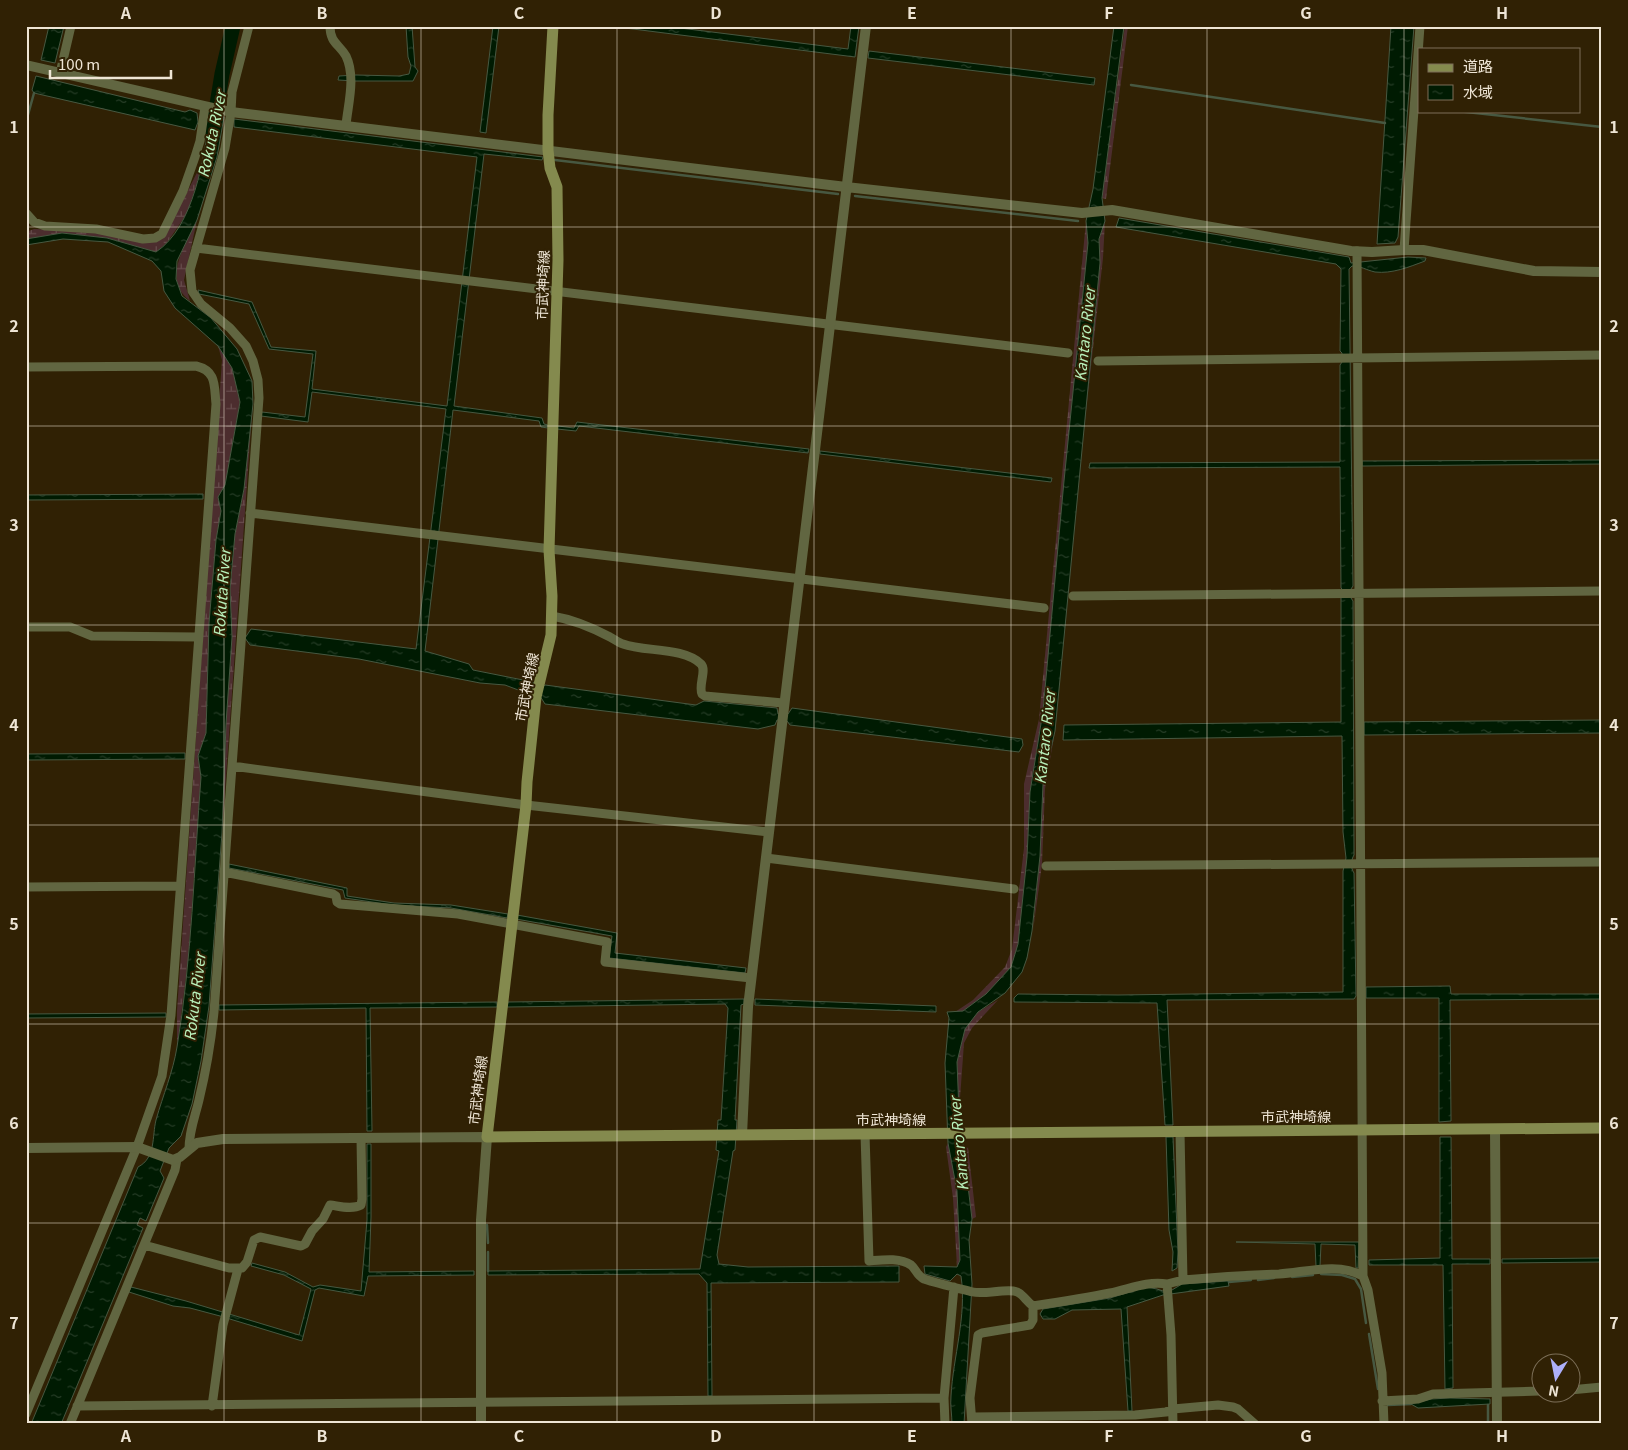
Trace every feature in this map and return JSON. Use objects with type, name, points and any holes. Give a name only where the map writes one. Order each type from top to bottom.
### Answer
[{"type":"main road","name":"市武神埼線","points":[[553,26],[548,150],[550,168],[557,187],[558,198],[550,550],[552,616],[550,644],[536,696],[526,805],[487,1137],[1602,1128]]},
{"type":"street","points":[[60,73],[71,26]]},
{"type":"street","points":[[188,1149],[188,1136],[199,1102],[210,1053],[214,1012],[259,398],[254,361],[246,346],[230,328],[201,304],[192,292],[190,270],[225,148],[232,92],[248,26]]},
{"type":"street","points":[[330,26],[330,34],[346,56],[350,78],[346,126]]},
{"type":"street","points":[[740,1135],[751,978],[866,26]]},
{"type":"street","points":[[1418,48],[1420,26]]},
{"type":"street","points":[[1404,250],[1418,54]]},
{"type":"street","points":[[26,66],[231,112],[846,186],[1082,212],[1109,210],[1357,260],[1372,252],[1423,250],[1534,271],[1602,272]]},
{"type":"street","points":[[26,213],[34,222],[45,226],[96,229],[144,239],[155,238],[162,234],[183,191],[195,157],[200,141],[205,107]]},
{"type":"street","points":[[196,248],[1068,352]]},
{"type":"street","points":[[1357,260],[1355,358],[1363,1276],[1368,1290],[1382,1373],[1384,1424]]},
{"type":"street","points":[[1098,361],[1602,355]]},
{"type":"street","points":[[26,366],[196,366],[205,368],[211,373],[216,404],[171,1015],[162,1076],[142,1149],[27,1411]]},
{"type":"street","points":[[250,513],[1044,608]]},
{"type":"street","points":[[1073,596],[1602,591]]},
{"type":"street","points":[[552,616],[567,618],[623,644],[683,654],[704,668],[700,690],[705,696],[782,712]]},
{"type":"street","points":[[26,627],[70,627],[92,636],[198,636]]},
{"type":"street","points":[[232,766],[526,805],[769,832]]},
{"type":"street","points":[[766,858],[1014,889]]},
{"type":"street","points":[[1046,866],[1602,862]]},
{"type":"street","points":[[224,872],[333,894],[340,904],[458,914],[607,942],[605,962],[751,978]]},
{"type":"street","points":[[26,887],[180,886]]},
{"type":"street","points":[[1495,1129],[1497,1424]]},
{"type":"street","points":[[1180,1132],[1183,1280]]},
{"type":"street","points":[[865,1134],[869,1261],[902,1262],[911,1265],[922,1278],[974,1292],[1014,1291],[1020,1293],[1026,1301],[1034,1306],[1110,1293],[1155,1282],[1167,1290]]},
{"type":"street","points":[[173,1159],[197,1143],[215,1139],[487,1137],[481,1220],[481,1424]]},
{"type":"street","points":[[144,1245],[238,1269],[242,1268],[247,1262],[256,1238],[260,1237],[302,1246],[312,1231],[323,1220],[330,1205],[357,1207],[361,1205],[361,1138]]},
{"type":"street","points":[[26,1148],[142,1149],[173,1159]]},
{"type":"street","points":[[70,1424],[175,1170],[173,1159]]},
{"type":"street","points":[[1167,1290],[1183,1280],[1331,1268],[1355,1272],[1363,1276]]},
{"type":"street","points":[[212,1406],[226,1315],[238,1269]]},
{"type":"street","points":[[945,1424],[944,1398],[958,1287]]},
{"type":"street","points":[[1167,1290],[1171,1335],[1173,1424]]},
{"type":"street","points":[[1034,1306],[1033,1320],[1030,1325],[978,1335],[970,1398],[972,1421],[1135,1415],[1218,1405],[1238,1409],[1255,1424]]},
{"type":"street","points":[[1580,1389],[1602,1387]]},
{"type":"street","points":[[1382,1401],[1418,1399],[1433,1394],[1530,1390]]},
{"type":"street","points":[[77,1406],[944,1398]]},
{"type":"green space","points":[[1125,26],[1128,26],[1106,199],[1102,198]]},
{"type":"green space","points":[[204,159],[188,212],[164,247],[156,252],[107,238],[62,233],[26,239],[26,232],[34,229],[93,231],[145,243],[163,239]]},
{"type":"green space","points":[[197,220],[184,280],[190,301],[182,292],[177,282],[177,272],[182,250]]},
{"type":"green space","points":[[1086,221],[1088,243],[1043,711],[1030,792],[1027,857],[1018,944],[1011,967],[986,994],[963,1011],[955,1012],[973,1000],[1005,967],[1012,949],[1024,848],[1024,784],[1039,719]]},
{"type":"green space","points":[[1105,221],[1103,258],[1080,465],[1100,263],[1099,239]]},
{"type":"green space","points":[[218,346],[233,368],[240,402],[225,485],[218,497],[221,511],[216,540],[209,623],[206,733],[198,756],[201,777],[188,961],[177,1047],[177,1011],[222,360]]},
{"type":"green space","points":[[252,413],[222,833],[226,724],[232,637],[230,589],[235,534],[244,489]]},
{"type":"green space","points":[[1055,731],[1045,789],[1042,864],[1033,931],[1040,856],[1043,784]]},
{"type":"green space","points":[[998,1000],[972,1028],[964,1043],[959,1112],[957,1062],[965,1029],[978,1012]]},
{"type":"green space","points":[[948,1143],[957,1191],[960,1260],[957,1267],[953,1198],[946,1147]]},
{"type":"green space","points":[[964,1146],[968,1148],[976,1217],[972,1219]]},
{"type":"water","points":[[49,26],[64,26],[55,63],[41,60]]},
{"type":"water","points":[[406,26],[412,26],[415,67],[418,71],[413,81],[338,80],[339,76],[399,76],[409,74],[411,66],[408,57]]},
{"type":"water","points":[[493,26],[499,26],[486,133],[480,132]]},
{"type":"water","points":[[609,26],[664,26],[848,49],[851,26],[859,26],[855,57]]},
{"type":"water","name":"Kantaro River","points":[[1114,26],[1124,26],[1102,198],[1105,221],[1099,239],[1100,263],[1055,731],[1043,784],[1040,856],[1032,931],[1027,958],[1022,972],[1005,993],[978,1012],[965,1029],[957,1062],[959,1112],[972,1219],[969,1240],[972,1284],[964,1424],[952,1424],[952,1381],[962,1306],[961,1276],[957,1274],[950,1281],[925,1274],[924,1266],[957,1267],[960,1260],[957,1191],[948,1143],[945,1063],[949,1018],[947,1012],[963,1011],[986,994],[1011,967],[1018,944],[1027,857],[1030,792],[1043,711],[1088,243],[1086,221],[1093,189]]},
{"type":"water","points":[[1391,26],[1414,26],[1398,237],[1395,243],[1377,244]]},
{"type":"water","points":[[869,51],[1095,78],[1094,85],[868,58]]},
{"type":"water","points":[[36,76],[185,112],[190,110],[197,113],[198,122],[195,130],[34,93],[32,90]]},
{"type":"water","points":[[210,115],[224,117],[217,157],[197,220],[177,261],[176,279],[182,296],[211,318],[237,349],[252,381],[253,404],[244,489],[235,534],[230,589],[232,637],[226,724],[222,833],[209,1006],[201,1061],[192,1104],[181,1136],[169,1148],[160,1171],[164,1178],[146,1221],[140,1218],[137,1225],[143,1228],[61,1424],[31,1424],[138,1167],[144,1163],[151,1152],[156,1120],[175,1056],[182,1014],[192,912],[201,777],[198,756],[206,733],[209,623],[216,540],[221,511],[218,497],[225,485],[240,402],[232,368],[218,346],[175,308],[164,291],[161,271],[152,261],[108,242],[63,239],[26,245],[26,239],[62,233],[107,238],[156,252],[169,241],[180,226],[188,209],[200,171]]},
{"type":"water","points":[[234,119],[543,157],[542,160],[484,154],[454,406],[542,418],[544,424],[548,425],[548,428],[541,427],[539,421],[453,410],[425,651],[469,664],[473,670],[533,682],[535,686],[542,687],[545,685],[696,705],[704,701],[777,708],[778,714],[788,714],[792,708],[1022,739],[1023,745],[1019,752],[790,725],[787,721],[777,720],[775,725],[758,729],[545,704],[540,696],[505,685],[480,683],[359,659],[250,645],[245,638],[251,629],[416,649],[446,409],[312,392],[308,422],[261,416],[262,412],[305,417],[313,354],[269,349],[249,304],[199,294],[198,290],[252,302],[271,347],[316,351],[312,389],[447,406],[477,157],[234,127]]},
{"type":"water","points":[[1119,218],[1349,257],[1351,263],[1408,257],[1426,258],[1425,261],[1413,266],[1388,272],[1375,272],[1355,266],[1349,269],[1354,855],[1351,864],[1354,873],[1356,996],[1354,999],[1167,1000],[1173,1125],[1165,1125],[1157,1003],[1014,1002],[1014,998],[1018,994],[1118,995],[1343,992],[1343,871],[1346,858],[1343,832],[1342,736],[1063,740],[1064,725],[1341,722],[1342,589],[1340,467],[1089,468],[1090,463],[1340,462],[1341,269],[1336,264],[1116,227]]},
{"type":"water","points":[[577,422],[809,449],[808,453],[579,426],[576,431],[557,429],[558,426],[574,428]]},
{"type":"water","points":[[820,451],[1052,478],[1051,482],[820,454]]},
{"type":"water","points":[[1602,460],[1602,464],[1362,466],[1362,461]]},
{"type":"water","points":[[203,494],[203,499],[26,500],[26,495]]},
{"type":"water","points":[[1602,720],[1602,733],[1364,735],[1364,722]]},
{"type":"water","points":[[185,753],[185,759],[26,760],[26,754]]},
{"type":"water","points":[[229,864],[347,888],[347,896],[394,903],[451,905],[508,914],[507,918],[451,908],[392,905],[345,898],[343,890],[229,868]]},
{"type":"water","points":[[517,915],[617,933],[615,953],[746,968],[745,973],[609,958],[612,936],[516,919]]},
{"type":"water","points":[[1450,986],[1451,994],[1602,994],[1602,999],[1450,1000],[1451,1121],[1439,1122],[1439,998],[1366,998],[1366,987]]},
{"type":"water","points":[[744,999],[744,1004],[741,1005],[735,1150],[733,1151],[717,1255],[719,1264],[748,1267],[899,1266],[899,1282],[711,1283],[712,1396],[708,1396],[707,1283],[699,1274],[488,1275],[488,1271],[700,1269],[719,1151],[716,1150],[718,1120],[721,1120],[728,1008],[725,1004],[507,1007],[508,1002]]},
{"type":"water","points":[[755,999],[936,1006],[936,1012],[755,1005]]},
{"type":"water","points":[[497,1002],[497,1007],[370,1008],[372,1131],[367,1131],[366,1008],[219,1010],[219,1005]]},
{"type":"water","points":[[166,1013],[166,1017],[26,1018],[26,1014]]},
{"type":"water","points":[[1166,1137],[1173,1137],[1178,1252],[1177,1268],[1172,1271],[1173,1252],[1169,1230]]},
{"type":"water","points":[[1440,1137],[1451,1137],[1452,1259],[1490,1259],[1490,1264],[1452,1264],[1453,1388],[1445,1389],[1443,1265],[1369,1265],[1369,1260],[1440,1258]]},
{"type":"water","points":[[367,1144],[371,1144],[369,1272],[474,1271],[474,1275],[368,1276],[364,1296],[319,1288],[315,1290],[302,1341],[220,1316],[190,1308],[173,1306],[129,1292],[131,1287],[186,1301],[299,1335],[311,1289],[284,1275],[251,1266],[252,1263],[285,1272],[313,1287],[320,1285],[361,1291],[367,1220]]},
{"type":"water","points":[[1236,1242],[1359,1242],[1358,1268],[1356,1268],[1355,1245],[1321,1244],[1320,1266],[1316,1266],[1315,1244]]},
{"type":"water","points":[[1602,1258],[1602,1262],[1502,1263],[1502,1259]]},
{"type":"water","points":[[1228,1281],[1229,1286],[1163,1295],[1127,1307],[1132,1411],[1128,1411],[1121,1309],[1072,1310],[1055,1319],[1043,1319],[1040,1314],[1043,1309],[1110,1298],[1146,1287],[1163,1291],[1172,1290],[1182,1284]]},
{"type":"water","points":[[1431,1399],[1490,1399],[1490,1404],[1418,1408],[1411,1404]]},
{"type":"waterway","name":"Rokuta River","points":[[212,135],[222,74],[233,26]]},
{"type":"waterway","points":[[1131,85],[1385,123]]},
{"type":"waterway","points":[[26,122],[34,93]]},
{"type":"waterway","points":[[1466,112],[1602,127]]},
{"type":"waterway","points":[[555,160],[838,194]]},
{"type":"waterway","points":[[855,196],[1078,221]]},
{"type":"waterway","points":[[487,1225],[488,1243]]},
{"type":"waterway","points":[[488,1252],[488,1271]]},
{"type":"waterway","points":[[1321,1274],[1342,1275],[1355,1279],[1361,1289],[1366,1323]]},
{"type":"waterway","points":[[1292,1277],[1313,1275]]},
{"type":"waterway","points":[[1258,1280],[1274,1278]]},
{"type":"waterway","points":[[1229,1282],[1251,1280]]},
{"type":"waterway","points":[[1369,1334],[1378,1389]]},
{"type":"waterway","points":[[1388,1405],[1411,1404]]},
{"type":"waterway","points":[[1488,1405],[1488,1424]]}]
